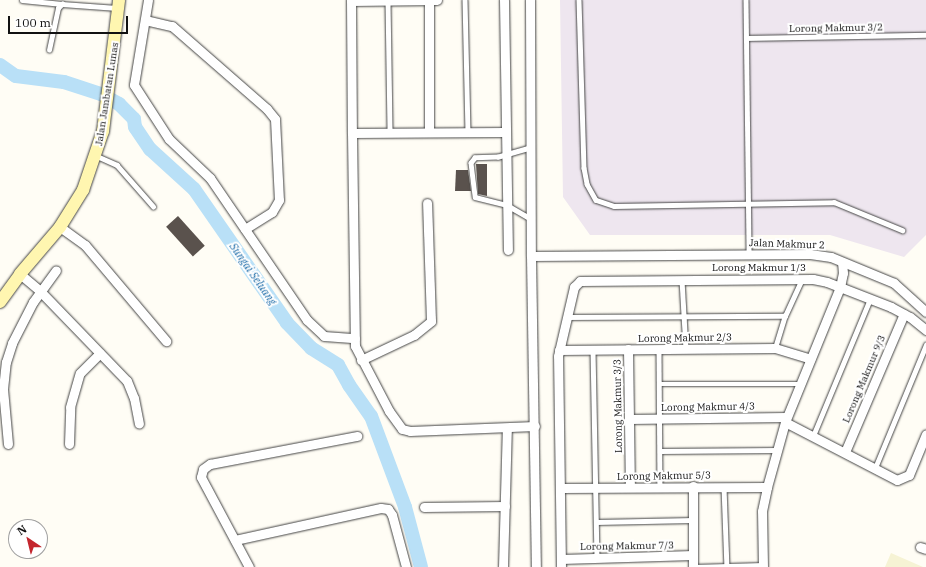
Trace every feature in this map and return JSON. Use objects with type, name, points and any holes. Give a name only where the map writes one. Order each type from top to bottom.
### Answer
[{"type":"main road","name":"Jalan Jambatan Lunas","points":[[2,294],[60,227],[83,190],[97,156],[111,79],[119,4]]},
{"type":"street","points":[[148,0],[134,85],[160,128],[177,148],[210,178],[315,329],[324,336],[355,338]]},
{"type":"street","points":[[429,0],[429,132]]},
{"type":"street","points":[[438,0],[351,1],[355,346],[389,411],[402,429],[507,428],[535,426]]},
{"type":"street","points":[[504,0],[508,250]]},
{"type":"street","points":[[530,0],[530,256],[535,426],[536,567]]},
{"type":"street","points":[[145,20],[172,26],[267,109],[275,119],[279,200],[272,212],[245,229]]},
{"type":"street","points":[[352,133],[505,132]]},
{"type":"street","points":[[361,360],[414,335],[431,321],[427,203]]},
{"type":"street","points":[[60,227],[85,245],[166,341]]},
{"type":"street","name":"Jalan Makmur 2","points":[[530,256],[749,253],[810,254],[831,257],[894,284],[926,312]]},
{"type":"street","points":[[763,566],[762,511],[767,487],[785,420],[840,287],[843,273],[842,262]]},
{"type":"street","points":[[8,444],[3,389],[4,369],[12,343],[40,291],[56,270]]},
{"type":"street","points":[[20,274],[40,291],[100,353],[132,390],[139,424]]},
{"type":"street","name":"Lorong Makmur 1/3","points":[[566,317],[574,287],[580,281],[802,279],[827,282],[870,299],[904,314],[926,330]]},
{"type":"street","name":"Lorong Makmur 9/3","points":[[845,452],[904,314]]},
{"type":"street","points":[[561,563],[559,350],[566,317]]},
{"type":"street","name":"Lorong Makmur 2/3","points":[[559,350],[775,348],[810,359]]},
{"type":"street","name":"Lorong Makmur 3/3","points":[[628,349],[630,487]]},
{"type":"street","points":[[68,444],[70,407],[80,372],[100,353]]},
{"type":"street","name":"Lorong Makmur 4/3","points":[[629,419],[785,420]]},
{"type":"street","points":[[785,420],[897,480],[909,475],[926,434]]},
{"type":"street","points":[[503,567],[507,428]]},
{"type":"street","points":[[249,567],[201,477],[203,469],[210,464],[357,436]]},
{"type":"street","points":[[693,486],[693,567]]},
{"type":"street","name":"Lorong Makmur 5/3","points":[[561,488],[693,486],[767,487]]},
{"type":"street","points":[[424,507],[505,506]]},
{"type":"street","points":[[235,540],[381,508],[388,509],[392,515],[406,567]]},
{"type":"street","name":"Lorong Makmur 7/3","points":[[561,563],[597,558],[693,555]]},
{"type":"lane","points":[[22,0],[62,4],[119,4]]},
{"type":"lane","points":[[465,0],[468,132]]},
{"type":"lane","points":[[579,0],[584,168],[587,184],[596,200],[614,206],[748,202],[834,202],[902,230]]},
{"type":"lane","points":[[746,0],[749,253]]},
{"type":"lane","points":[[388,1],[390,132]]},
{"type":"lane","points":[[49,50],[58,8],[62,4]]},
{"type":"lane","name":"Lorong Makmur 3/2","points":[[747,38],[926,35]]},
{"type":"lane","points":[[530,148],[506,154],[475,158],[471,163],[474,197],[507,205],[530,219]]},
{"type":"lane","points":[[97,156],[117,165],[153,206]]},
{"type":"lane","points":[[775,348],[785,316],[802,279]]},
{"type":"lane","points":[[682,280],[686,349]]},
{"type":"lane","points":[[813,436],[870,299]]},
{"type":"lane","points":[[566,317],[785,316]]},
{"type":"lane","points":[[875,468],[926,345]]},
{"type":"lane","points":[[659,349],[660,487]]},
{"type":"lane","points":[[593,350],[597,558]]},
{"type":"lane","points":[[659,384],[800,384]]},
{"type":"lane","points":[[660,451],[777,450]]},
{"type":"lane","points":[[724,486],[727,567]]},
{"type":"lane","points":[[596,522],[693,520]]},
{"type":"lane","points":[[693,567],[763,566]]},
{"type":"shaded area","points":[[560,0],[926,0],[926,235],[904,257],[830,235],[590,235],[563,197]]},
{"type":"shaded area","points":[[891,553],[923,567],[885,567]]},
{"type":"building","points":[[476,164],[487,164],[487,196],[478,194]]},
{"type":"building","points":[[456,170],[468,170],[471,191],[455,191]]},
{"type":"building","points":[[178,216],[205,246],[193,256],[166,227]]},
{"type":"waterway","name":"Sungai Seluang","points":[[0,65],[16,76],[64,82],[101,94],[119,104],[134,119],[135,127],[150,149],[194,189],[287,323],[311,348],[338,365],[349,385],[371,416],[405,507],[421,567]]}]
